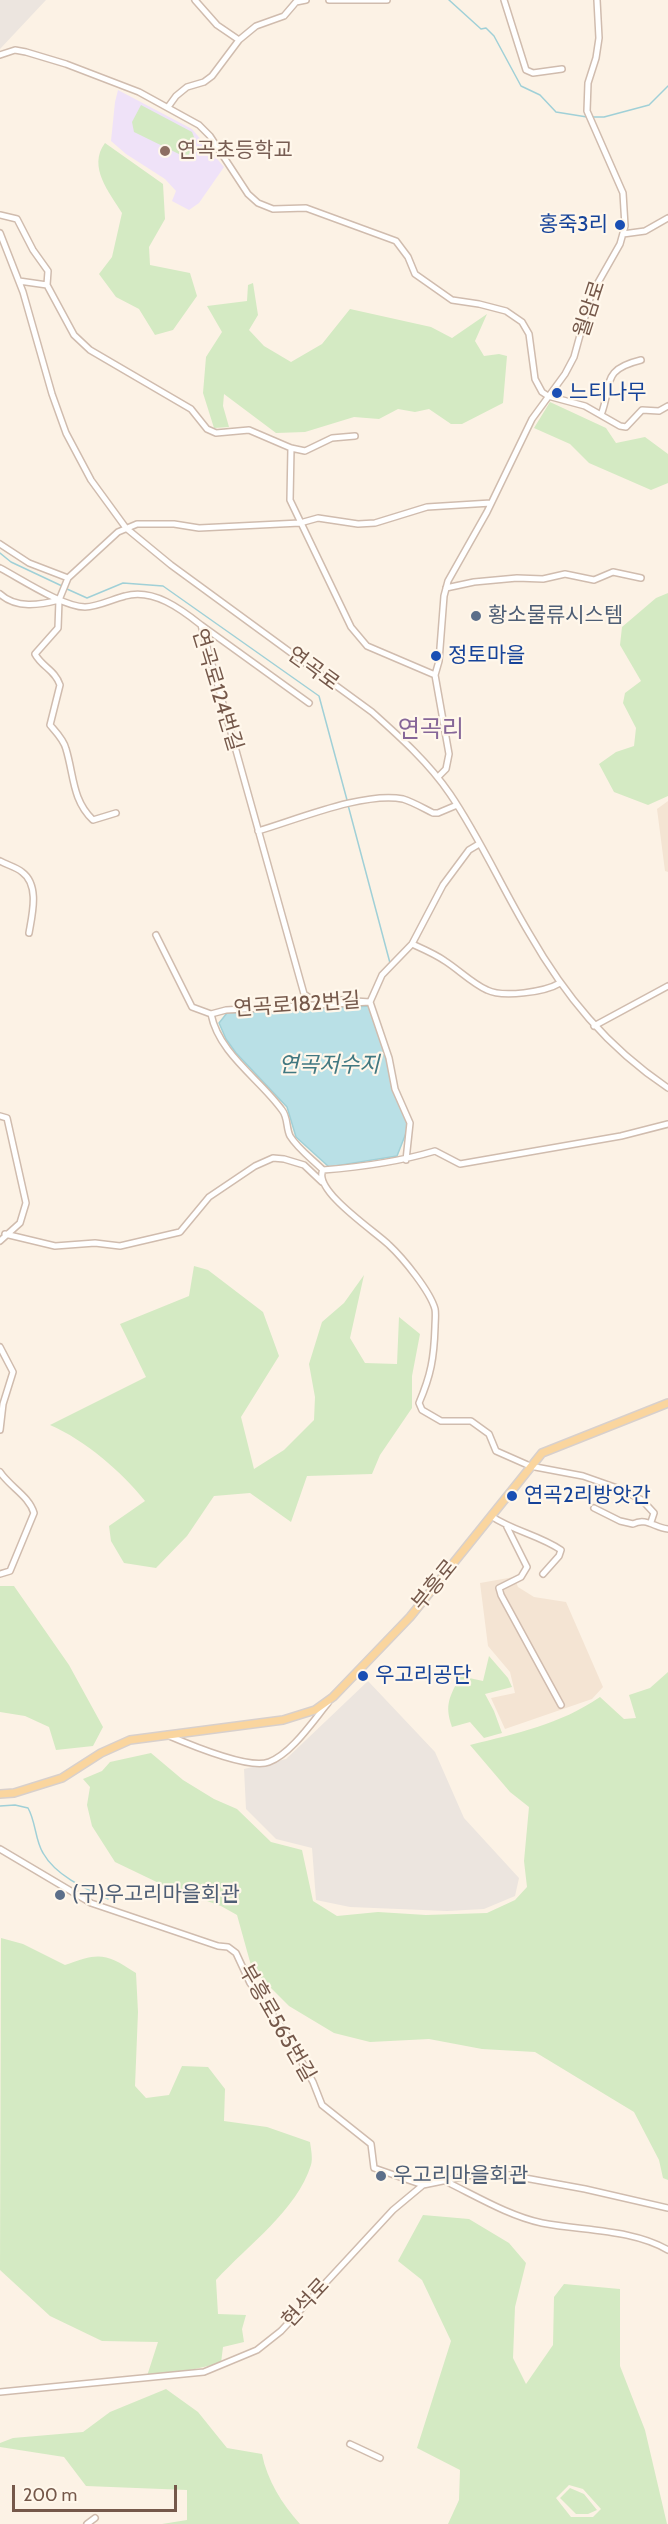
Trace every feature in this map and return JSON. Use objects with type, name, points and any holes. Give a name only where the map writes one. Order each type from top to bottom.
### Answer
[{"type":"main road","name":"부흥로","points":[[0,1794],[14,1794],[62,1778],[101,1753],[130,1740],[297,1717],[315,1710],[333,1697],[410,1617],[542,1453],[668,1402]]},
{"type":"street","points":[[195,0],[217,25],[239,40]]},
{"type":"street","points":[[168,107],[187,87],[204,82],[212,76],[239,40],[256,26],[284,16],[296,2],[306,0]]},
{"type":"street","points":[[329,0],[342,2],[387,0]]},
{"type":"street","points":[[504,0],[526,70],[533,73],[562,69]]},
{"type":"street","name":"월암로","points":[[438,777],[446,769],[449,754],[435,675],[439,661],[446,588],[450,574],[491,503],[523,435],[574,357],[591,295],[623,234],[626,213],[623,193],[589,117],[588,83],[596,58],[599,38],[597,0]]},
{"type":"street","points":[[0,55],[15,50],[66,64],[139,92],[199,125],[210,136],[248,194],[258,203],[273,208],[306,208],[396,241],[408,257],[415,274],[452,300],[506,311],[522,322],[531,341],[535,379],[542,392],[548,396],[585,406],[620,426],[626,427],[642,410],[659,411],[668,406]]},
{"type":"street","points":[[0,215],[17,219],[33,250],[48,271],[47,285],[74,335],[90,350],[191,409],[207,429],[216,433],[249,430],[291,448],[305,451],[332,438],[354,436]]},
{"type":"street","points":[[623,234],[645,231],[668,218]]},
{"type":"street","name":"연곡로","points":[[0,233],[20,281],[52,394],[66,433],[91,480],[126,528],[171,565],[372,712],[401,738],[438,777],[457,805],[529,934],[560,983],[604,1038],[668,1088]]},
{"type":"street","points":[[20,281],[47,285]]},
{"type":"street","points":[[601,415],[606,401],[607,382],[626,364],[641,360]]},
{"type":"street","points":[[291,448],[290,500],[351,627],[367,646],[435,675]]},
{"type":"street","points":[[116,813],[93,820],[83,811],[75,791],[66,747],[50,725],[60,685],[53,671],[40,662],[35,654],[58,628],[59,600],[67,580],[93,553],[126,528],[137,524],[152,523],[200,528],[300,523],[318,518],[358,524],[375,523],[427,507],[491,503]]},
{"type":"street","points":[[0,544],[29,563],[67,580]]},
{"type":"street","points":[[0,568],[59,600]]},
{"type":"street","points":[[446,588],[474,582],[517,578],[543,579],[565,574],[594,580],[613,572],[641,578]]},
{"type":"street","name":"연곡로124번길","points":[[0,594],[6,600],[18,604],[45,604],[59,600],[85,607],[129,594],[158,598],[183,611],[201,625],[304,994],[310,998],[370,1002]]},
{"type":"street","points":[[201,625],[309,703]]},
{"type":"street","points":[[258,831],[341,806],[381,797],[402,799],[438,813],[457,805]]},
{"type":"street","name":"연곡로182번길","points":[[156,935],[192,1007],[211,1014],[226,1010],[370,1002],[387,968],[395,964],[412,944],[442,885],[469,850],[479,844]]},
{"type":"street","points":[[0,861],[23,873],[30,882],[34,906],[29,933]]},
{"type":"street","points":[[412,944],[442,959],[488,991],[498,993],[538,991],[551,989],[560,983]]},
{"type":"street","points":[[594,1026],[668,986]]},
{"type":"street","points":[[370,1002],[389,1058],[395,1089],[410,1124],[406,1160]]},
{"type":"street","name":"연곡로182번길","points":[[211,1014],[222,1039],[243,1067],[254,1075],[285,1113],[290,1135],[323,1170]]},
{"type":"street","points":[[0,1116],[7,1118],[26,1203],[20,1223],[5,1234],[0,1241]]},
{"type":"street","points":[[322,1182],[323,1170],[359,1168],[406,1160],[435,1151],[460,1164],[621,1136],[668,1124]]},
{"type":"street","points":[[5,1234],[55,1246],[95,1243],[120,1246],[180,1232],[209,1197],[255,1166],[273,1158],[304,1164],[353,1217],[390,1245],[411,1269],[435,1308],[434,1350],[430,1377],[419,1403],[422,1410],[441,1420],[471,1421],[489,1434],[496,1451],[530,1466],[583,1476],[620,1489],[642,1500],[654,1513],[651,1522]]},
{"type":"street","points":[[0,1347],[13,1372],[3,1404],[0,1431]]},
{"type":"street","points":[[0,1472],[6,1481],[31,1504],[34,1514],[10,1570],[0,1574]]},
{"type":"street","points":[[594,1508],[620,1521],[633,1524],[640,1520],[668,1528]]},
{"type":"street","points":[[491,1516],[507,1527],[546,1539],[561,1550],[559,1556],[543,1574]]},
{"type":"street","points":[[507,1527],[527,1567],[521,1577],[499,1588],[501,1595],[561,1705]]},
{"type":"street","name":"부흥로","points":[[165,1735],[207,1752],[258,1764],[270,1762],[299,1738],[333,1697]]},
{"type":"street","name":"부흥로565번길","points":[[0,1849],[91,1903],[218,1946],[228,1947],[236,1953],[250,1983],[285,2032],[313,2082],[322,2105],[371,2144],[374,2168],[423,2186]]},
{"type":"street","name":"현석로","points":[[0,2392],[204,2372],[257,2350],[281,2331],[393,2210],[423,2186],[477,2174],[503,2174],[585,2189],[668,2208]]},
{"type":"street","points":[[445,2181],[494,2205],[540,2223],[605,2232],[657,2244],[668,2250]]},
{"type":"street","points":[[350,2444],[380,2458]]},
{"type":"street","points":[[87,2524],[95,2518]]},
{"type":"shaded area","points":[[0,0],[46,0],[0,49]]},
{"type":"shaded area","name":"연곡초등학교","points":[[118,90],[192,129],[224,167],[199,203],[189,210],[172,201],[176,191],[165,179],[126,154],[111,141]]},
{"type":"shaded area","points":[[668,801],[668,872],[665,871],[657,809]]},
{"type":"shaded area","points":[[514,1577],[518,1587],[534,1597],[566,1602],[603,1687],[592,1699],[505,1729],[491,1698],[515,1693],[510,1672],[488,1646],[480,1583]]},
{"type":"shaded area","points":[[368,1681],[435,1752],[464,1818],[519,1878],[515,1896],[484,1909],[447,1911],[350,1907],[316,1900],[312,1848],[276,1839],[246,1809],[244,1769],[286,1759]]},
{"type":"green space","points":[[141,105],[192,132],[196,142],[187,158],[134,132],[132,122]]},
{"type":"green space","points":[[105,143],[163,184],[165,219],[149,247],[150,265],[190,273],[197,296],[173,330],[155,335],[139,309],[116,297],[99,274],[112,257],[122,213],[102,180],[99,170],[100,152]]},
{"type":"green space","points":[[253,283],[258,315],[249,330],[264,346],[291,362],[322,344],[350,309],[431,327],[452,338],[487,314],[475,341],[484,356],[499,354],[507,356],[503,403],[462,424],[451,424],[429,409],[415,412],[398,409],[379,419],[354,417],[305,432],[276,433],[224,394],[223,406],[229,427],[214,428],[203,393],[206,357],[222,332],[207,306],[247,301],[248,285]]},
{"type":"green space","points":[[550,402],[606,428],[616,443],[645,437],[668,454],[668,483],[651,490],[589,463],[570,444],[534,428]]},
{"type":"green space","points":[[668,593],[668,796],[648,805],[614,792],[599,764],[616,752],[634,746],[636,728],[623,703],[625,693],[641,681],[620,645],[622,627],[656,598]]},
{"type":"green space","points":[[194,1266],[208,1270],[263,1312],[279,1356],[241,1417],[254,1469],[284,1450],[314,1420],[315,1397],[309,1364],[322,1322],[344,1303],[364,1275],[350,1338],[365,1363],[397,1364],[399,1317],[420,1334],[412,1376],[412,1408],[380,1455],[372,1474],[307,1476],[291,1522],[250,1493],[214,1496],[187,1536],[156,1568],[124,1563],[111,1541],[109,1526],[145,1501],[102,1458],[76,1439],[50,1425],[146,1377],[120,1324],[189,1296]]},
{"type":"green space","points":[[0,1586],[14,1586],[69,1665],[103,1727],[93,1746],[56,1750],[49,1727],[25,1716],[0,1712]]},
{"type":"green space","points":[[489,1656],[508,1678],[512,1687],[485,1694],[502,1733],[484,1738],[470,1722],[452,1727],[448,1706],[460,1676],[483,1681]]},
{"type":"green space","points":[[668,1672],[668,2180],[663,2178],[659,2160],[634,2112],[535,2052],[482,2049],[429,2039],[370,2042],[334,2033],[289,2006],[252,1969],[237,1915],[221,1906],[165,1886],[115,1862],[92,1826],[87,1805],[90,1787],[83,1779],[102,1771],[110,1762],[151,1753],[183,1780],[214,1799],[237,1809],[271,1842],[302,1850],[313,1901],[337,1916],[378,1912],[426,1915],[487,1913],[515,1900],[527,1887],[524,1861],[529,1807],[510,1792],[470,1745],[553,1721],[585,1707],[600,1697],[624,1719],[636,1718],[629,1695],[650,1688]]},
{"type":"green space","points":[[1,1938],[23,1944],[65,1965],[86,1958],[102,1957],[117,1961],[136,1973],[138,2012],[135,2086],[146,2098],[169,2095],[182,2066],[208,2067],[225,2089],[224,2121],[267,2127],[310,2142],[311,2165],[295,2197],[270,2227],[216,2280],[218,2314],[246,2315],[242,2329],[244,2342],[223,2347],[221,2363],[186,2371],[147,2376],[158,2342],[102,2341],[50,2316],[0,2270]]},
{"type":"green space","points":[[423,2215],[469,2219],[509,2243],[526,2263],[515,2307],[513,2358],[526,2384],[553,2345],[554,2297],[564,2284],[620,2289],[620,2366],[645,2430],[667,2524],[448,2524],[459,2500],[460,2470],[417,2448],[451,2341],[422,2280],[398,2261]],"holes":[[[569,2485],[583,2489],[601,2509],[593,2517],[571,2517],[556,2498]]]},
{"type":"green space","points":[[166,2389],[198,2412],[227,2448],[262,2454],[276,2491],[300,2524],[162,2524],[187,2520],[187,2490],[86,2486],[64,2457],[0,2447],[0,2443],[13,2438],[83,2432],[110,2412]]},
{"type":"green space","points":[[570,2488],[584,2494],[597,2510],[588,2514],[576,2514],[560,2498]]},
{"type":"water","name":"연곡저수지","points":[[372,1006],[395,1089],[410,1123],[397,1156],[329,1167],[296,1137],[287,1107],[236,1053],[219,1023],[227,1013]]},
{"type":"waterway","points":[[449,0],[481,29],[486,28],[494,36],[521,86],[540,95],[556,112],[587,117]]},
{"type":"waterway","points":[[591,117],[604,117],[649,105],[668,86]]},
{"type":"waterway","points":[[0,553],[11,562],[62,586]]},
{"type":"waterway","points":[[67,589],[87,598],[123,583],[163,586],[319,696],[347,800]]},
{"type":"waterway","points":[[348,805],[390,963]]},
{"type":"waterway","points":[[0,1806],[15,1805],[28,1808],[40,1848],[49,1861],[72,1881],[108,1899]]},
{"type":"place","name":"연곡초등학교","points":[[165,151]]},
{"type":"place","name":"홍죽3리","points":[[620,225]]},
{"type":"place","name":"느티나무","points":[[557,393]]},
{"type":"place","name":"황소물류시스템","points":[[476,616]]},
{"type":"place","name":"정토마을","points":[[436,656]]},
{"type":"place","name":"연곡2리방앗간","points":[[512,1496]]},
{"type":"place","name":"우고리공단","points":[[363,1676]]},
{"type":"place","name":"(구)우고리마을회관","points":[[60,1895]]},
{"type":"place","name":"우고리마을회관","points":[[381,2176]]},
{"type":"district","name":"연곡리","points":[[431,730]]}]
